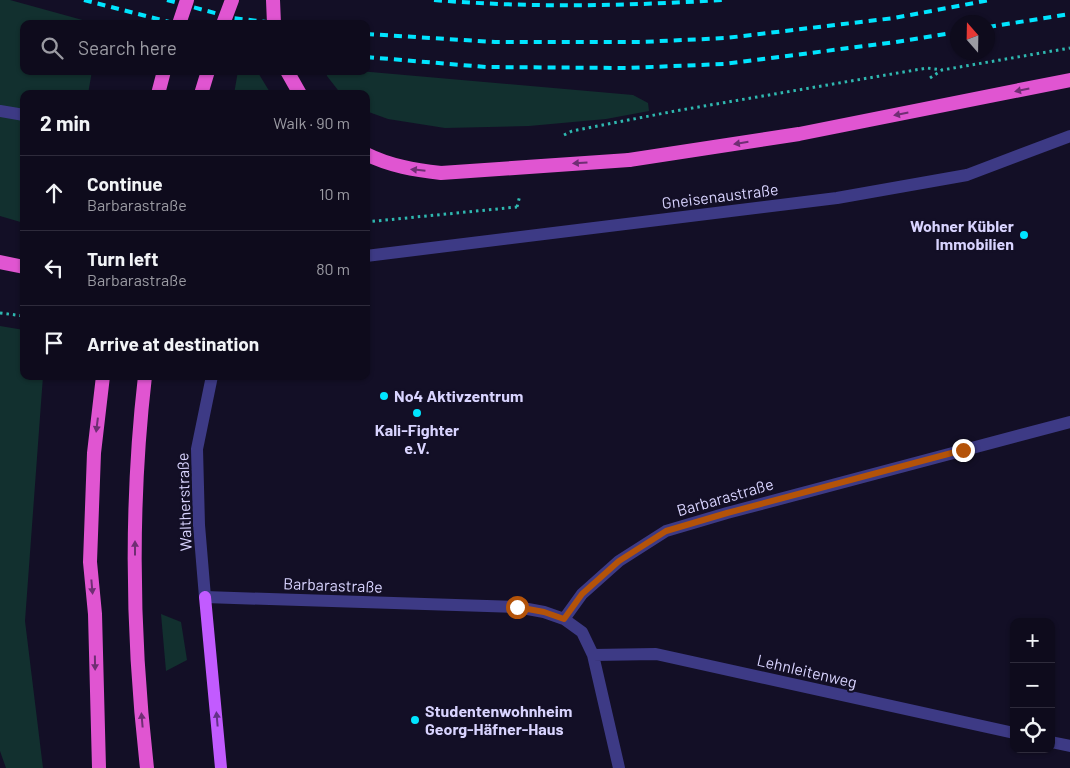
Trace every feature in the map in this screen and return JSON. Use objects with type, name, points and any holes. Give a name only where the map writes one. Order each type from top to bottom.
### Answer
[{"type":"highway","points":[[180,20],[187,0]]},
{"type":"highway","points":[[224,20],[232,0]]},
{"type":"highway","points":[[273,0],[274,20]]},
{"type":"highway","points":[[159,90],[163,75]]},
{"type":"highway","points":[[202,90],[207,75]]},
{"type":"highway","points":[[290,75],[298,90]]},
{"type":"highway","points":[[370,156],[410,170],[441,173],[629,160],[799,134],[1070,80]]},
{"type":"highway","points":[[0,262],[20,266]]},
{"type":"highway","points":[[99,768],[94,614],[90,562],[94,453],[103,380]]},
{"type":"highway","points":[[144,380],[140,416],[135,515],[135,614],[138,672],[147,768]]},
{"type":"main road","points":[[205,598],[221,768]]},
{"type":"street","points":[[0,111],[20,114]]},
{"type":"street","name":"Gneisenaustraße","points":[[370,256],[856,195],[967,175],[1070,136]]},
{"type":"street","name":"Waltherstraße","points":[[205,598],[199,525],[197,449],[211,380]]},
{"type":"street","name":"Barbarastraße","points":[[205,598],[517,607],[544,612],[564,619],[582,594],[619,561],[666,531],[1070,422]]},
{"type":"street","points":[[564,619],[582,632],[592,655],[619,768]]},
{"type":"street","name":"Lehnleitenweg","points":[[592,655],[656,654],[1010,732]]},
{"type":"street","points":[[1055,743],[1070,746]]},
{"type":"path","points":[[556,140],[572,131],[675,111],[927,68],[942,70]]},
{"type":"path","points":[[370,222],[517,207],[522,189]]},
{"type":"path","points":[[0,313],[20,316]]},
{"type":"green space","points":[[0,0],[10,0],[82,20],[20,20],[20,75],[91,75],[89,90],[20,90],[20,222],[0,216]]},
{"type":"green space","points":[[370,72],[633,95],[648,103],[649,111],[606,119],[529,126],[445,128],[388,119],[370,112],[370,90],[338,90],[327,76],[370,75]]},
{"type":"green space","points":[[237,75],[259,75],[269,90],[235,90]]},
{"type":"green space","points":[[0,326],[20,329],[20,380],[43,380],[25,621],[43,768],[6,768],[0,751]]},
{"type":"green space","points":[[161,614],[181,622],[187,660],[166,671]]},
{"type":"railway","points":[[84,0],[162,20]]},
{"type":"railway","points":[[167,0],[233,18],[250,20]]},
{"type":"railway","points":[[434,0],[470,3],[578,5],[722,0]]},
{"type":"railway","points":[[370,34],[495,42],[641,42],[726,38],[894,18],[990,0]]},
{"type":"railway","points":[[995,26],[1070,14]]},
{"type":"railway","points":[[370,57],[486,67],[626,68],[724,64],[950,33]]},
{"type":"place","name":"Wohner Kübler Immobilien","points":[[1024,235]]},
{"type":"place","name":"No4 Aktivzentrum","points":[[384,396]]},
{"type":"place","name":"Kali-Fighter e.V.","points":[[417,413]]},
{"type":"place","name":"Studentenwohnheim Georg-Häfner-Haus","points":[[415,720]]},
{"type":"route","points":[[517,607],[544,612],[564,619],[582,594],[619,561],[666,531],[963,450]]}]
